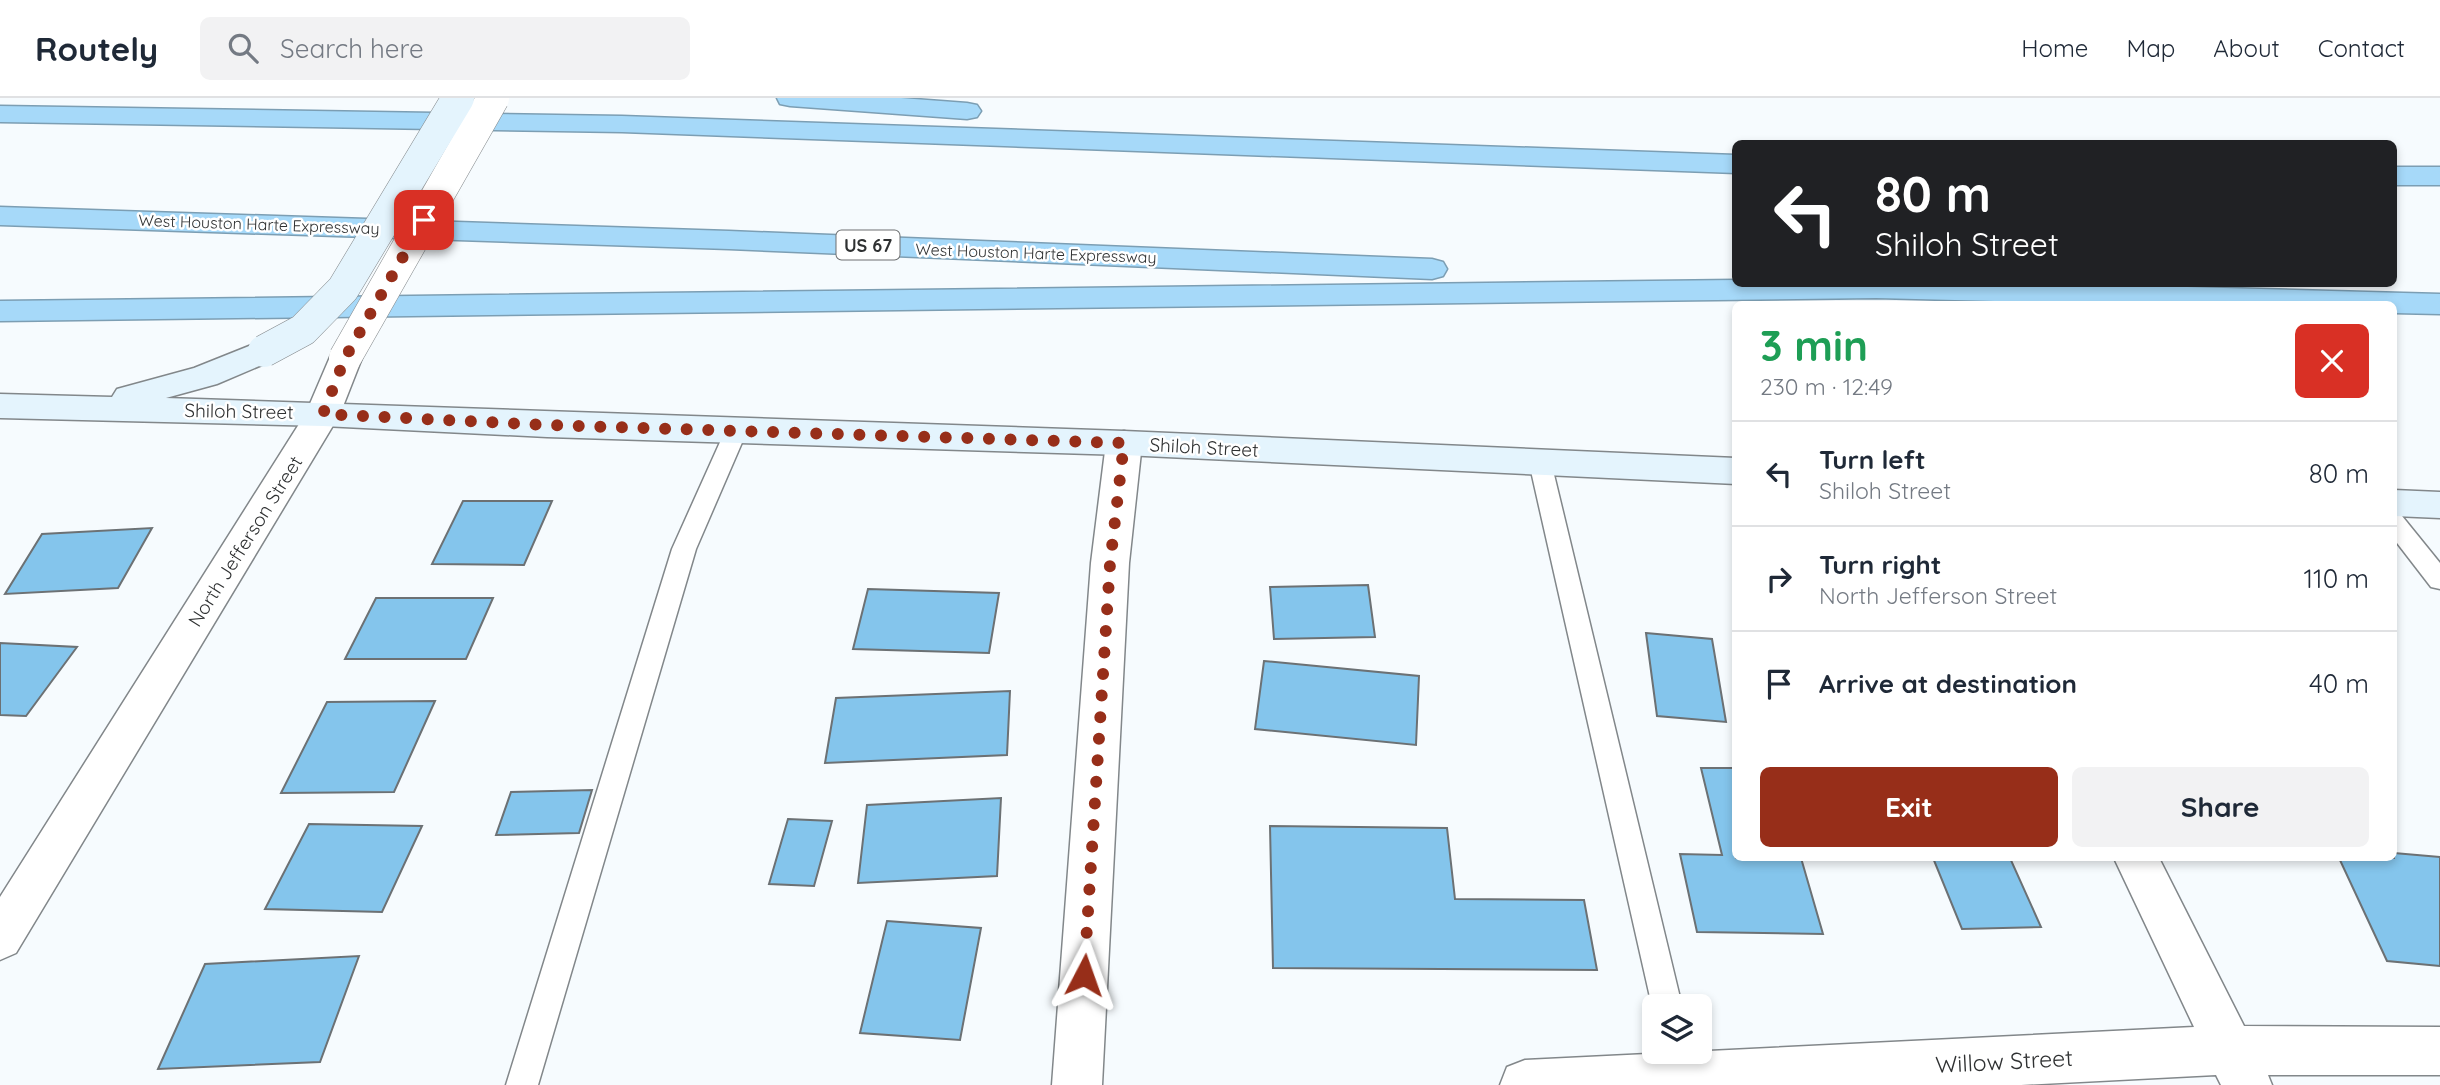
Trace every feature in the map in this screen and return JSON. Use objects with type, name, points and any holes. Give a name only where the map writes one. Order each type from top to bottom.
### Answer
[{"type":"highway","points":[[790,98],[1622,160]]},
{"type":"highway","points":[[0,114],[622,124],[1732,164]]},
{"type":"highway","points":[[2397,176],[2440,176]]},
{"type":"highway","name":"West Houston Harte Expressway","points":[[0,216],[729,240],[1732,282]]},
{"type":"highway","points":[[1850,287],[2365,301]]},
{"type":"highway","points":[[0,312],[1875,288]]},
{"type":"highway","points":[[2397,302],[2440,303]]},
{"type":"main road","points":[[90,408],[205,376],[264,351],[303,330],[342,289],[458,98]]},
{"type":"main road","name":"Shiloh Street","points":[[0,406],[323,414],[1124,443],[1732,471]]},
{"type":"main road","points":[[2397,503],[2440,505]]},
{"type":"street","name":"North Jefferson Street","points":[[0,937],[323,414],[345,358],[493,98]]},
{"type":"street","points":[[1077,1085],[1110,564],[1124,443]]},
{"type":"street","points":[[2137,861],[2238,1067]]},
{"type":"street","name":"Willow Street","points":[[1525,1085],[1682,1071],[2238,1067],[2440,1051]]},
{"type":"lane","points":[[522,1085],[684,549],[736,431]]},
{"type":"lane","points":[[1540,462],[1664,994]]},
{"type":"lane","points":[[2397,526],[2440,580]]},
{"type":"building","points":[[463,501],[552,501],[524,565],[432,564]]},
{"type":"building","points":[[152,528],[118,588],[5,594],[42,534]]},
{"type":"building","points":[[1368,585],[1375,637],[1274,639],[1270,587]]},
{"type":"building","points":[[868,589],[999,593],[989,653],[853,649]]},
{"type":"building","points":[[376,598],[493,598],[466,659],[345,659]]},
{"type":"building","points":[[1646,633],[1712,639],[1726,722],[1657,716]]},
{"type":"building","points":[[0,643],[77,647],[26,716],[0,715]]},
{"type":"building","points":[[1264,661],[1419,676],[1416,745],[1255,729]]},
{"type":"building","points":[[1010,691],[1007,755],[825,763],[836,698]]},
{"type":"building","points":[[435,701],[394,792],[281,793],[327,702]]},
{"type":"building","points":[[1701,768],[1732,768],[1732,861],[1802,861],[1823,934],[1697,932],[1680,854],[1722,855]]},
{"type":"building","points":[[592,790],[579,833],[496,835],[511,792]]},
{"type":"building","points":[[1001,798],[997,876],[858,883],[867,805]]},
{"type":"building","points":[[788,819],[832,821],[814,886],[769,884]]},
{"type":"building","points":[[309,824],[422,826],[382,912],[265,909]]},
{"type":"building","points":[[1270,826],[1447,828],[1455,899],[1584,900],[1597,970],[1273,968]]},
{"type":"building","points":[[2397,853],[2440,857],[2440,966],[2387,961],[2340,861],[2397,861]]},
{"type":"building","points":[[1934,861],[2011,861],[2041,927],[1962,929]]},
{"type":"building","points":[[887,921],[981,928],[960,1040],[860,1033]]},
{"type":"building","points":[[359,956],[320,1062],[158,1069],[205,964]]},
{"type":"route","points":[[424,220],[345,358],[323,414],[547,425],[1124,443],[1110,564],[1084,975]]}]
